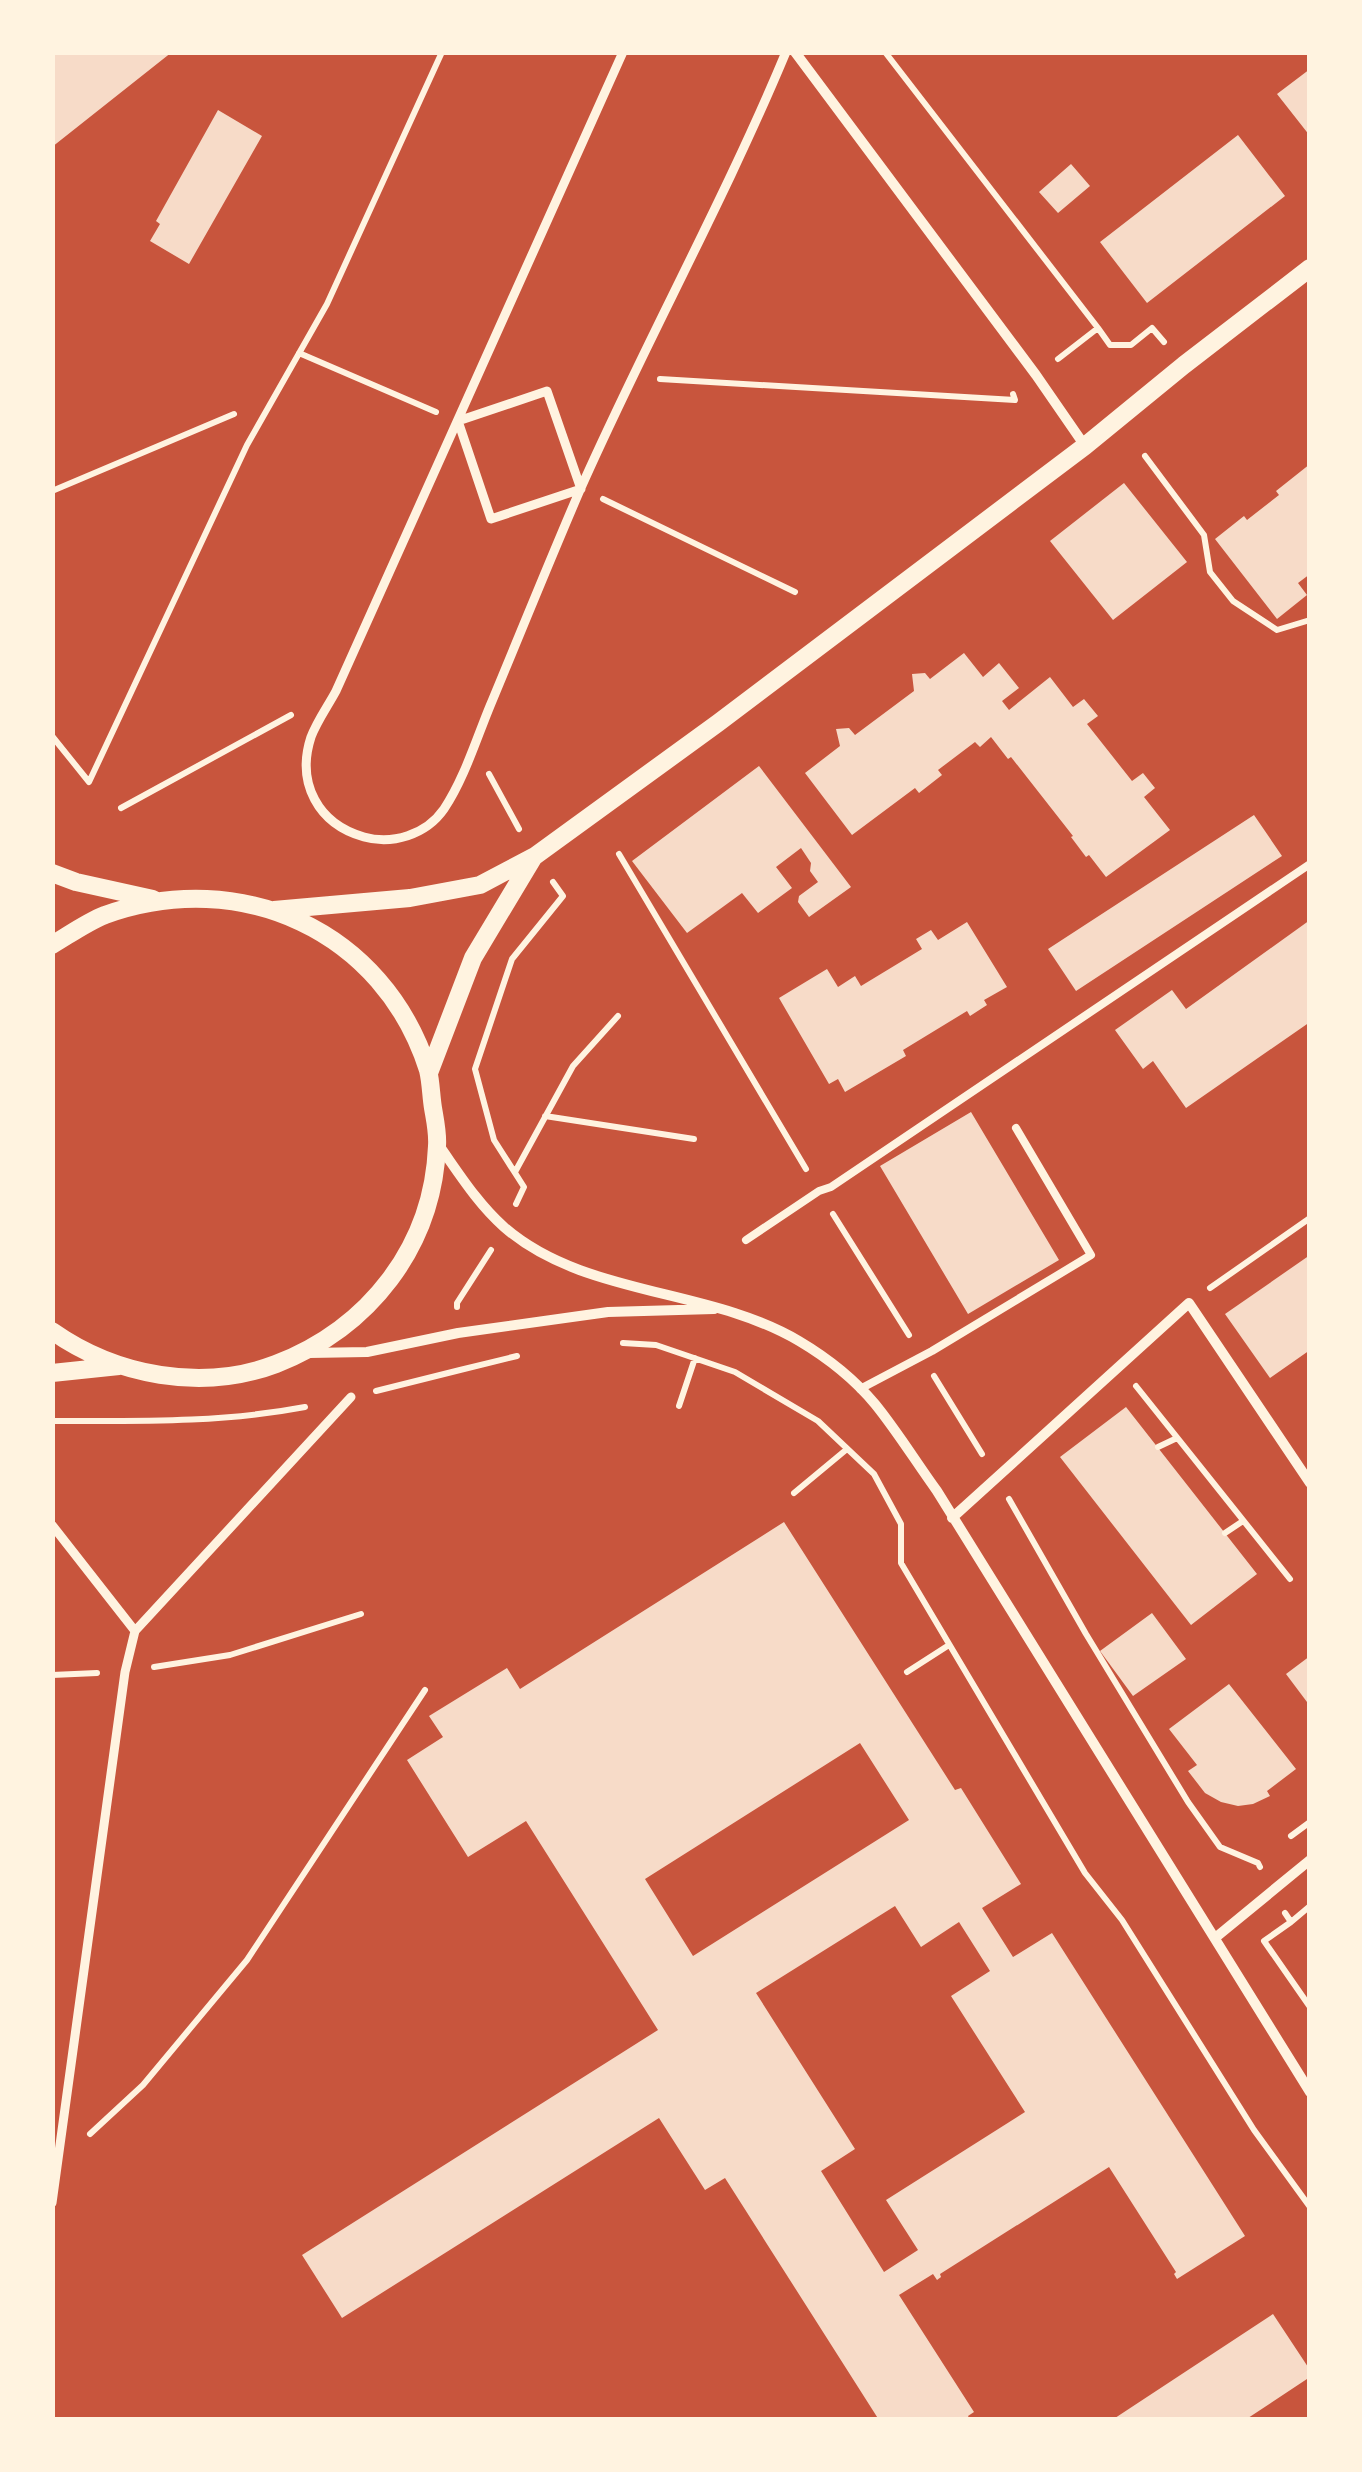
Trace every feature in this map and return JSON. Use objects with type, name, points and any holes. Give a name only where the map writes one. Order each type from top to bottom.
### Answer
[{"type":"street","points":[[623,52],[336,691],[312,735],[306,760],[308,786],[327,818],[346,832],[379,841],[406,837],[430,824],[443,810],[467,762],[581,489],[786,52]]},
{"type":"street","points":[[795,52],[1085,446]]},
{"type":"street","points":[[274,910],[410,898],[480,885],[535,856],[1085,446],[1310,268]]},
{"type":"street","points":[[458,421],[548,391],[581,489]]},
{"type":"street","points":[[458,421],[491,519],[581,489]]},
{"type":"street","points":[[428,1072],[473,958],[535,856]]},
{"type":"street","points":[[52,873],[159,900]]},
{"type":"street","points":[[52,944],[103,916],[159,900],[217,898],[274,910],[327,935],[372,973],[406,1019],[428,1072],[438,1144],[430,1196],[412,1246],[393,1276],[354,1320],[304,1353],[260,1370],[213,1378],[166,1377],[120,1366],[52,1330]]},
{"type":"street","points":[[438,1144],[481,1204],[505,1228],[544,1254],[588,1274],[725,1309],[764,1323],[801,1342],[873,1402],[937,1491],[1310,2092]]},
{"type":"street","points":[[952,1518],[1188,1303],[1310,1482]]},
{"type":"street","points":[[304,1353],[367,1352],[458,1333],[608,1312],[725,1309]]},
{"type":"street","points":[[52,1373],[120,1366]]},
{"type":"street","points":[[52,2203],[124,1672],[135,1631],[351,1398]]},
{"type":"street","points":[[52,1525],[135,1631]]},
{"type":"street","points":[[1215,1938],[1310,1860]]},
{"type":"lane","points":[[746,1240],[848,1176],[1310,864]]},
{"type":"lane","points":[[860,1389],[922,1357],[1092,1255],[1016,1128]]},
{"type":"path","points":[[52,736],[89,782],[246,445],[327,304],[442,52]]},
{"type":"path","points":[[884,52],[1110,345],[1131,345],[1152,328],[1184,365]]},
{"type":"path","points":[[634,378],[1015,400],[1012,395],[1098,328]]},
{"type":"path","points":[[299,353],[458,421]]},
{"type":"path","points":[[52,491],[234,414]]},
{"type":"path","points":[[1145,456],[1204,534],[1210,572],[1233,601],[1277,630],[1310,620]]},
{"type":"path","points":[[581,489],[796,592]]},
{"type":"path","points":[[121,808],[336,691]]},
{"type":"path","points":[[460,1370],[457,1304],[505,1228],[524,1187],[494,1140],[475,1069],[512,959],[562,896],[509,811]]},
{"type":"path","points":[[619,854],[1188,1802]]},
{"type":"path","points":[[514,1172],[573,1066],[618,1016]]},
{"type":"path","points":[[545,1116],[694,1139]]},
{"type":"path","points":[[1188,1303],[1310,1218]]},
{"type":"path","points":[[619,1342],[656,1345],[735,1372],[818,1421],[874,1474],[900,1524],[902,1563],[1085,1873],[1122,1920],[1254,2130],[1310,2207]]},
{"type":"path","points":[[52,1421],[216,1419],[264,1414],[351,1398],[523,1355]]},
{"type":"path","points":[[679,1406],[695,1358]]},
{"type":"path","points":[[1120,1366],[1290,1579]]},
{"type":"path","points":[[1158,1447],[1178,1438]]},
{"type":"path","points":[[794,1493],[847,1449]]},
{"type":"path","points":[[1224,1533],[1243,1521]]},
{"type":"path","points":[[52,1675],[124,1672],[230,1655],[361,1614]]},
{"type":"path","points":[[907,1672],[950,1645]]},
{"type":"path","points":[[59,2164],[143,2085],[247,1960],[425,1690]]},
{"type":"path","points":[[1291,1922],[1310,1906]]},
{"type":"building","points":[[52,52],[172,52],[52,147]]},
{"type":"building","points":[[1310,69],[1310,136],[1277,94]]},
{"type":"building","points":[[218,110],[262,136],[189,264],[150,241],[160,224],[156,221]]},
{"type":"building","points":[[1238,135],[1285,196],[1147,303],[1100,242]]},
{"type":"building","points":[[1071,164],[1090,186],[1058,213],[1039,192]]},
{"type":"building","points":[[1310,464],[1310,574],[1298,583],[1307,595],[1277,619],[1215,539],[1279,495],[1276,491]]},
{"type":"building","points":[[1124,483],[1187,562],[1113,620],[1050,541]]},
{"type":"building","points":[[964,653],[983,677],[999,663],[1019,688],[1002,701],[1009,710],[1050,677],[1073,707],[1084,699],[1098,716],[1087,724],[1132,781],[1143,773],[1155,788],[1144,797],[1170,830],[1106,877],[991,737],[980,747],[975,742],[938,770],[942,775],[919,793],[915,788],[852,835],[805,773],[840,746],[836,729],[849,728],[855,735],[914,691],[912,674],[925,673],[930,679]]},
{"type":"building","points":[[759,766],[851,887],[809,917],[798,902],[799,896],[818,882],[801,848],[776,867],[792,888],[758,913],[742,893],[687,933],[632,861]]},
{"type":"building","points":[[1254,815],[1282,856],[1076,991],[1048,949]]},
{"type":"building","points":[[1310,920],[1310,1022],[1186,1108],[1153,1061],[1143,1069],[1115,1030],[1172,990],[1186,1009]]},
{"type":"building","points":[[967,922],[1007,987],[984,1000],[987,1005],[970,1016],[967,1011],[903,1050],[906,1056],[845,1092],[838,1079],[829,1084],[779,998],[827,969],[838,987],[855,976],[861,986],[922,949],[916,939],[931,930],[938,940]]},
{"type":"building","points":[[971,1112],[1059,1260],[968,1314],[880,1166]]},
{"type":"building","points":[[1310,1255],[1310,1350],[1270,1378],[1225,1314]]},
{"type":"building","points":[[1126,1407],[1257,1574],[1191,1625],[1060,1457]]},
{"type":"building","points":[[784,1522],[955,1790],[961,1788],[1021,1884],[982,1908],[1013,1957],[1052,1933],[1245,2236],[1177,2279],[1109,2167],[940,2274],[937,2280],[933,2274],[899,2295],[974,2412],[968,2416],[970,2420],[879,2420],[725,2178],[705,2190],[659,2118],[342,2318],[302,2255],[658,2030],[526,1821],[468,1857],[407,1760],[443,1737],[429,1716],[507,1668],[520,1689]],"holes":[[[860,1743],[909,1820],[693,1956],[645,1879]],[[895,1906],[921,1947],[959,1922],[990,1971],[951,1996],[1025,2112],[886,2200],[918,2250],[884,2272],[821,2171],[855,2149],[756,1993]]]},
{"type":"building","points":[[1152,1613],[1186,1659],[1133,1696],[1100,1651]]},
{"type":"building","points":[[1310,1656],[1310,1706],[1286,1674]]},
{"type":"building","points":[[1229,1684],[1296,1769],[1267,1791],[1270,1796],[1253,1804],[1238,1806],[1205,1793],[1188,1771],[1197,1765],[1169,1729]]},
{"type":"building","points":[[1273,2314],[1310,2370],[1310,2377],[1245,2420],[1112,2420]]}]
